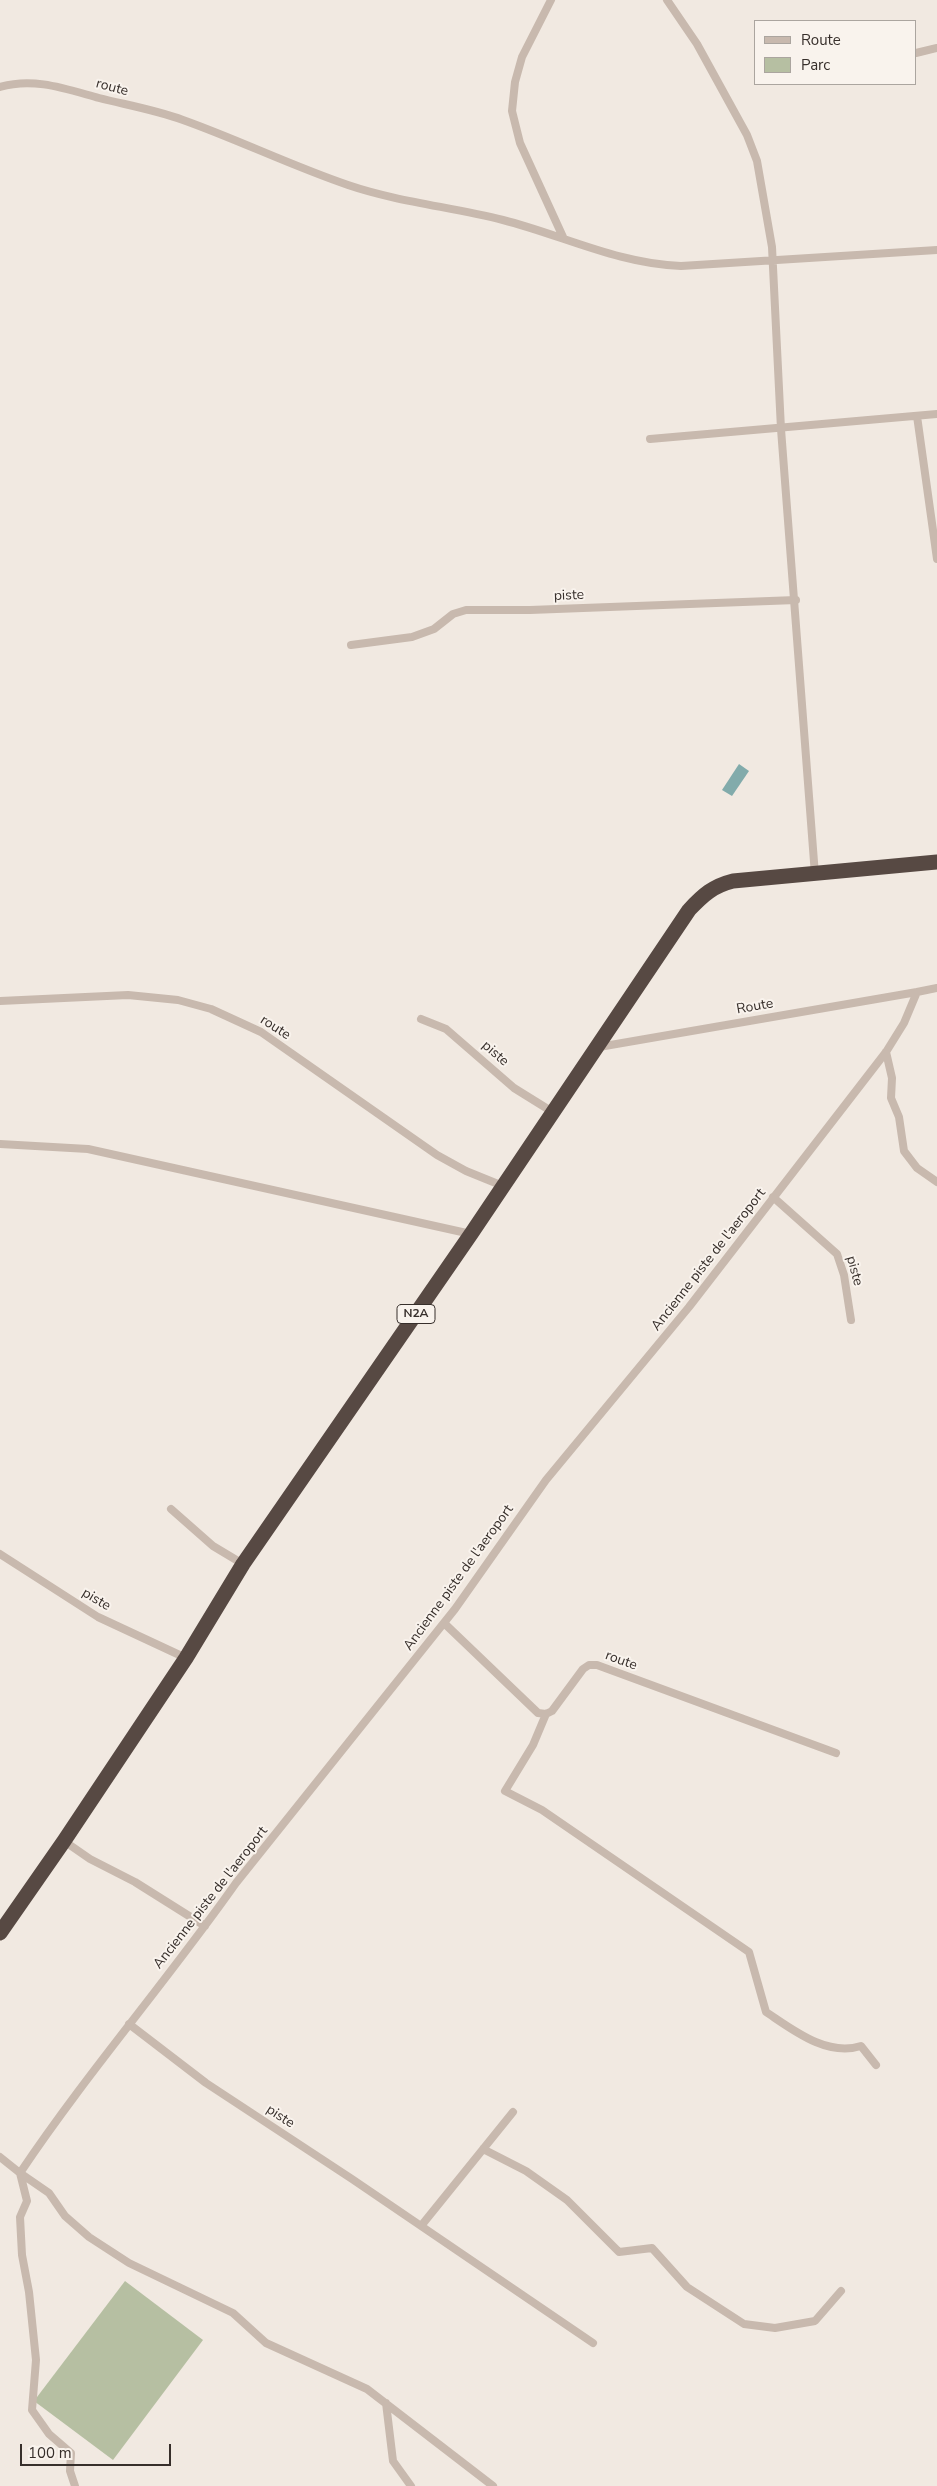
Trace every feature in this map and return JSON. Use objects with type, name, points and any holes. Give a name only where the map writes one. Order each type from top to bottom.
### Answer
[{"type":"highway","name":"N2A","points":[[0,1933],[186,1658],[243,1564],[471,1234],[674,931],[704,894],[716,886],[733,881],[815,875],[937,862]]},
{"type":"street","points":[[551,0],[522,57],[515,82],[512,111],[520,143],[563,237]]},
{"type":"street","points":[[667,0],[697,44],[747,135],[759,169],[773,260],[781,428],[796,600],[815,875]]},
{"type":"street","points":[[917,53],[937,48]]},
{"type":"street","name":"route","points":[[0,87],[18,82],[34,82],[58,86],[181,119],[308,171],[351,186],[502,220],[563,237],[634,261],[655,265],[681,266],[937,250]]},
{"type":"street","points":[[650,439],[937,414]]},
{"type":"street","points":[[917,416],[937,560]]},
{"type":"street","name":"piste","points":[[351,645],[412,638],[434,629],[453,614],[466,610],[530,610],[796,600]]},
{"type":"street","points":[[917,992],[937,988]]},
{"type":"street","name":"Route","points":[[598,1047],[917,992]]},
{"type":"street","name":"Ancienne piste de l'aeroport","points":[[20,2173],[129,2024],[236,1883],[444,1623],[546,1480],[689,1307],[886,1052],[904,1023],[917,992]]},
{"type":"street","name":"route","points":[[0,1001],[128,995],[178,1000],[211,1009],[261,1032],[437,1155],[466,1171],[503,1186]]},
{"type":"street","name":"piste","points":[[421,1019],[446,1029],[514,1088],[551,1112]]},
{"type":"street","points":[[886,1052],[892,1078],[891,1098],[900,1117],[904,1151],[917,1168],[937,1182]]},
{"type":"street","points":[[0,1144],[88,1149],[471,1234]]},
{"type":"street","name":"piste","points":[[774,1197],[837,1254],[844,1275],[851,1320]]},
{"type":"street","points":[[171,1509],[213,1546],[243,1564]]},
{"type":"street","name":"piste","points":[[0,1554],[98,1617],[186,1658]]},
{"type":"street","points":[[444,1623],[531,1707],[538,1713],[546,1714],[533,1745],[505,1790],[542,1810],[749,1952],[766,2012],[810,2040],[847,2050],[861,2046],[876,2065]]},
{"type":"street","name":"route","points":[[546,1714],[557,1706],[583,1669],[589,1665],[597,1664],[836,1753]]},
{"type":"street","points":[[64,1841],[78,1851],[135,1882],[205,1926]]},
{"type":"street","name":"piste","points":[[129,2024],[206,2083],[593,2343]]},
{"type":"street","points":[[421,2226],[513,2112]]},
{"type":"street","points":[[483,2149],[526,2171],[567,2200],[619,2252],[652,2248],[687,2287],[744,2324],[775,2328],[815,2321],[841,2291]]},
{"type":"street","points":[[0,2157],[49,2193],[65,2216],[89,2237],[129,2263],[232,2313],[266,2343],[367,2389],[493,2486]]},
{"type":"street","points":[[20,2173],[28,2201],[20,2217],[22,2255],[29,2292],[36,2360],[32,2410],[49,2434],[71,2453],[70,2472],[74,2486]]},
{"type":"street","points":[[386,2403],[393,2461],[411,2486]]},
{"type":"green space","points":[[125,2281],[203,2340],[113,2460],[34,2401]]},
{"type":"water","points":[[739,764],[749,771],[732,796],[722,790]]}]
